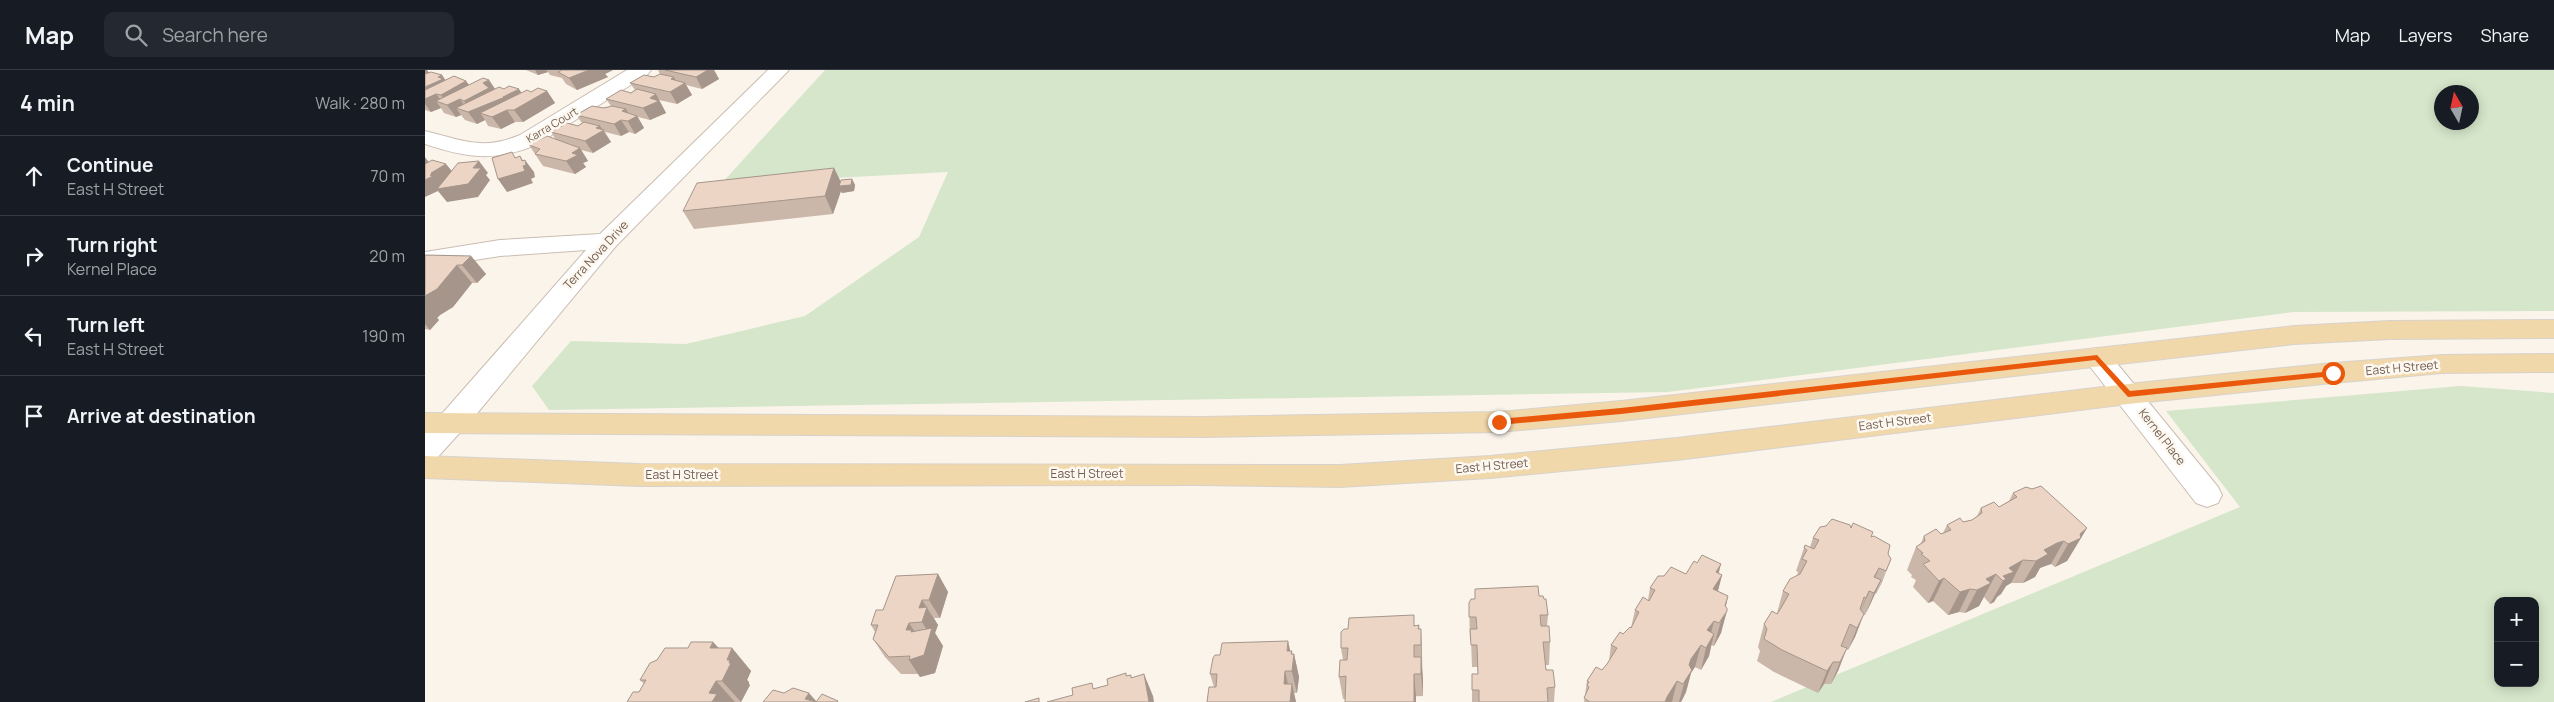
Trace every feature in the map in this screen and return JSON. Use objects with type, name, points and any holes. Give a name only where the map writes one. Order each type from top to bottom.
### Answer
[{"type":"main road","points":[[439,423],[1203,427],[1499,422],[1621,411],[2294,335],[2390,330],[2554,328]]},
{"type":"main road","name":"East H Street","points":[[425,467],[639,475],[1200,474],[1341,476],[1490,467],[1686,448],[2128,394],[2442,364],[2554,364]]},
{"type":"street","name":"Karra Court","points":[[425,137],[468,151],[487,152],[514,146],[528,140],[641,70]]},
{"type":"street","name":"Terra Nova Drive","points":[[425,452],[439,423],[600,249],[779,70]]},
{"type":"street","points":[[425,260],[500,248],[600,249]]},
{"type":"street","name":"Kernel Place","points":[[2097,357],[2207,495]]},
{"type":"green space","points":[[825,70],[2554,70],[2554,311],[2293,312],[1668,392],[549,410],[532,386],[571,341],[686,344],[805,316],[919,237],[948,172],[721,184]]},
{"type":"green space","points":[[2461,386],[2554,393],[2554,702],[1771,702],[2240,507],[2166,411]]},
{"type":"building","points":[[562,70],[589,70],[569,78],[558,72]]},
{"type":"building","points":[[665,70],[708,70],[696,77]]},
{"type":"building","points":[[431,72],[442,75],[438,77],[443,79],[425,87],[425,74]]},
{"type":"building","points":[[660,74],[674,77],[671,79],[685,83],[670,92],[630,83],[644,75],[654,77]]},
{"type":"building","points":[[454,76],[466,81],[441,95],[436,94],[425,99],[425,90]]},
{"type":"building","points":[[483,78],[489,80],[483,83],[489,88],[464,101],[460,99],[447,105],[436,101]]},
{"type":"building","points":[[509,86],[519,89],[503,97],[505,97],[468,112],[456,108],[499,87],[504,89]]},
{"type":"building","points":[[538,88],[547,91],[514,110],[507,110],[492,117],[480,113],[527,90],[531,92]]},
{"type":"building","points":[[637,89],[656,94],[650,98],[659,101],[643,108],[606,99],[621,90],[631,93]]},
{"type":"building","points":[[592,106],[604,108],[612,106],[626,109],[622,111],[637,116],[628,121],[621,120],[614,124],[576,115]]},
{"type":"building","points":[[584,122],[600,126],[596,128],[604,130],[585,141],[551,132],[567,123],[578,126]]},
{"type":"building","points":[[547,136],[580,148],[572,153],[578,155],[566,161],[535,154],[540,149],[529,145]]},
{"type":"building","points":[[512,152],[515,158],[520,156],[522,161],[525,160],[526,165],[523,166],[525,171],[498,179],[492,158]]},
{"type":"building","points":[[432,160],[446,164],[431,173],[433,173],[430,175],[433,176],[425,180],[425,164]]},
{"type":"building","points":[[479,161],[473,168],[481,168],[468,184],[437,189],[458,163]]},
{"type":"building","points":[[834,168],[825,196],[683,211],[697,183]]},
{"type":"building","points":[[852,179],[851,185],[839,186],[841,180]]},
{"type":"building","points":[[425,255],[471,256],[462,265],[457,265],[437,289],[425,296]]},
{"type":"building","points":[[2041,486],[2087,528],[2080,534],[2081,538],[2068,544],[2064,541],[2057,543],[2044,550],[2048,554],[2036,561],[2023,560],[2009,568],[2014,572],[2003,576],[2006,579],[2003,581],[1996,574],[1986,579],[1991,583],[1977,590],[1970,589],[1960,592],[1944,578],[1939,581],[1923,564],[1930,561],[1916,547],[1925,541],[1924,536],[1936,529],[1941,534],[1951,530],[1947,525],[1960,518],[1963,522],[1972,520],[1982,513],[1981,508],[1994,502],[1999,507],[2017,497],[2013,493],[2026,487],[2032,489]]},
{"type":"building","points":[[1832,519],[1850,525],[1851,528],[1853,523],[1873,532],[1871,537],[1874,536],[1890,545],[1888,554],[1891,559],[1886,571],[1879,568],[1874,577],[1881,580],[1874,593],[1869,591],[1866,598],[1864,597],[1860,609],[1864,614],[1857,628],[1850,624],[1841,646],[1847,648],[1840,662],[1833,662],[1827,671],[1782,650],[1764,639],[1767,629],[1764,624],[1772,611],[1777,614],[1789,594],[1783,591],[1790,579],[1800,574],[1807,561],[1802,559],[1807,550],[1804,548],[1805,545],[1814,549],[1819,540],[1813,538],[1820,527],[1826,526]]},
{"type":"building","points":[[1702,555],[1721,564],[1716,572],[1722,575],[1713,589],[1728,596],[1725,606],[1727,611],[1719,623],[1714,621],[1707,630],[1714,634],[1706,648],[1701,645],[1691,659],[1689,665],[1692,670],[1683,684],[1677,681],[1665,702],[1590,702],[1584,698],[1589,687],[1587,685],[1589,682],[1587,681],[1596,667],[1602,670],[1607,664],[1617,648],[1611,645],[1620,632],[1623,634],[1631,628],[1639,612],[1635,610],[1643,597],[1649,601],[1655,590],[1650,588],[1658,576],[1664,576],[1671,567],[1686,574],[1694,561],[1697,563]]},
{"type":"building","points":[[938,574],[929,600],[922,600],[919,608],[927,607],[922,622],[909,623],[906,630],[912,630],[911,632],[932,628],[924,655],[909,660],[910,656],[889,657],[873,639],[878,625],[871,625],[876,610],[883,610],[896,576]]},
{"type":"building","points":[[1538,586],[1539,596],[1543,596],[1546,599],[1548,615],[1540,615],[1541,626],[1549,626],[1550,642],[1543,642],[1546,670],[1553,670],[1555,687],[1547,688],[1548,702],[1479,702],[1479,690],[1472,690],[1472,674],[1478,674],[1477,645],[1471,645],[1470,629],[1477,629],[1476,617],[1469,617],[1469,603],[1471,599],[1475,599],[1475,589]]},
{"type":"building","points":[[1414,615],[1414,626],[1419,625],[1418,629],[1421,629],[1421,645],[1414,645],[1414,657],[1421,657],[1421,674],[1414,674],[1414,702],[1345,702],[1346,676],[1339,677],[1340,660],[1347,660],[1348,648],[1341,648],[1341,632],[1344,629],[1348,629],[1349,618]]},
{"type":"building","points":[[1288,641],[1287,651],[1292,651],[1291,654],[1294,654],[1292,671],[1285,671],[1284,684],[1292,684],[1290,702],[1207,702],[1209,687],[1216,687],[1217,674],[1210,674],[1213,658],[1215,655],[1220,655],[1222,643]]},
{"type":"building","points":[[691,642],[713,642],[710,648],[732,648],[727,660],[730,660],[729,663],[731,663],[722,681],[716,681],[709,693],[717,694],[712,702],[627,702],[633,692],[639,692],[646,680],[640,680],[650,663],[657,660],[665,648],[688,648]]},
{"type":"building","points":[[1126,673],[1126,676],[1131,675],[1131,678],[1144,674],[1149,702],[1047,702],[1073,695],[1072,688],[1092,683],[1093,689],[1108,685],[1107,679]]},
{"type":"building","points":[[793,688],[809,693],[805,699],[816,702],[763,702],[773,690],[784,693]]},
{"type":"building","points":[[822,694],[838,701],[837,702],[816,702]]},
{"type":"building","points":[[1039,698],[1039,702],[1025,702]]},
{"type":"route","points":[[1499,422],[1621,411],[2097,357],[2128,394],[2333,373]]}]
